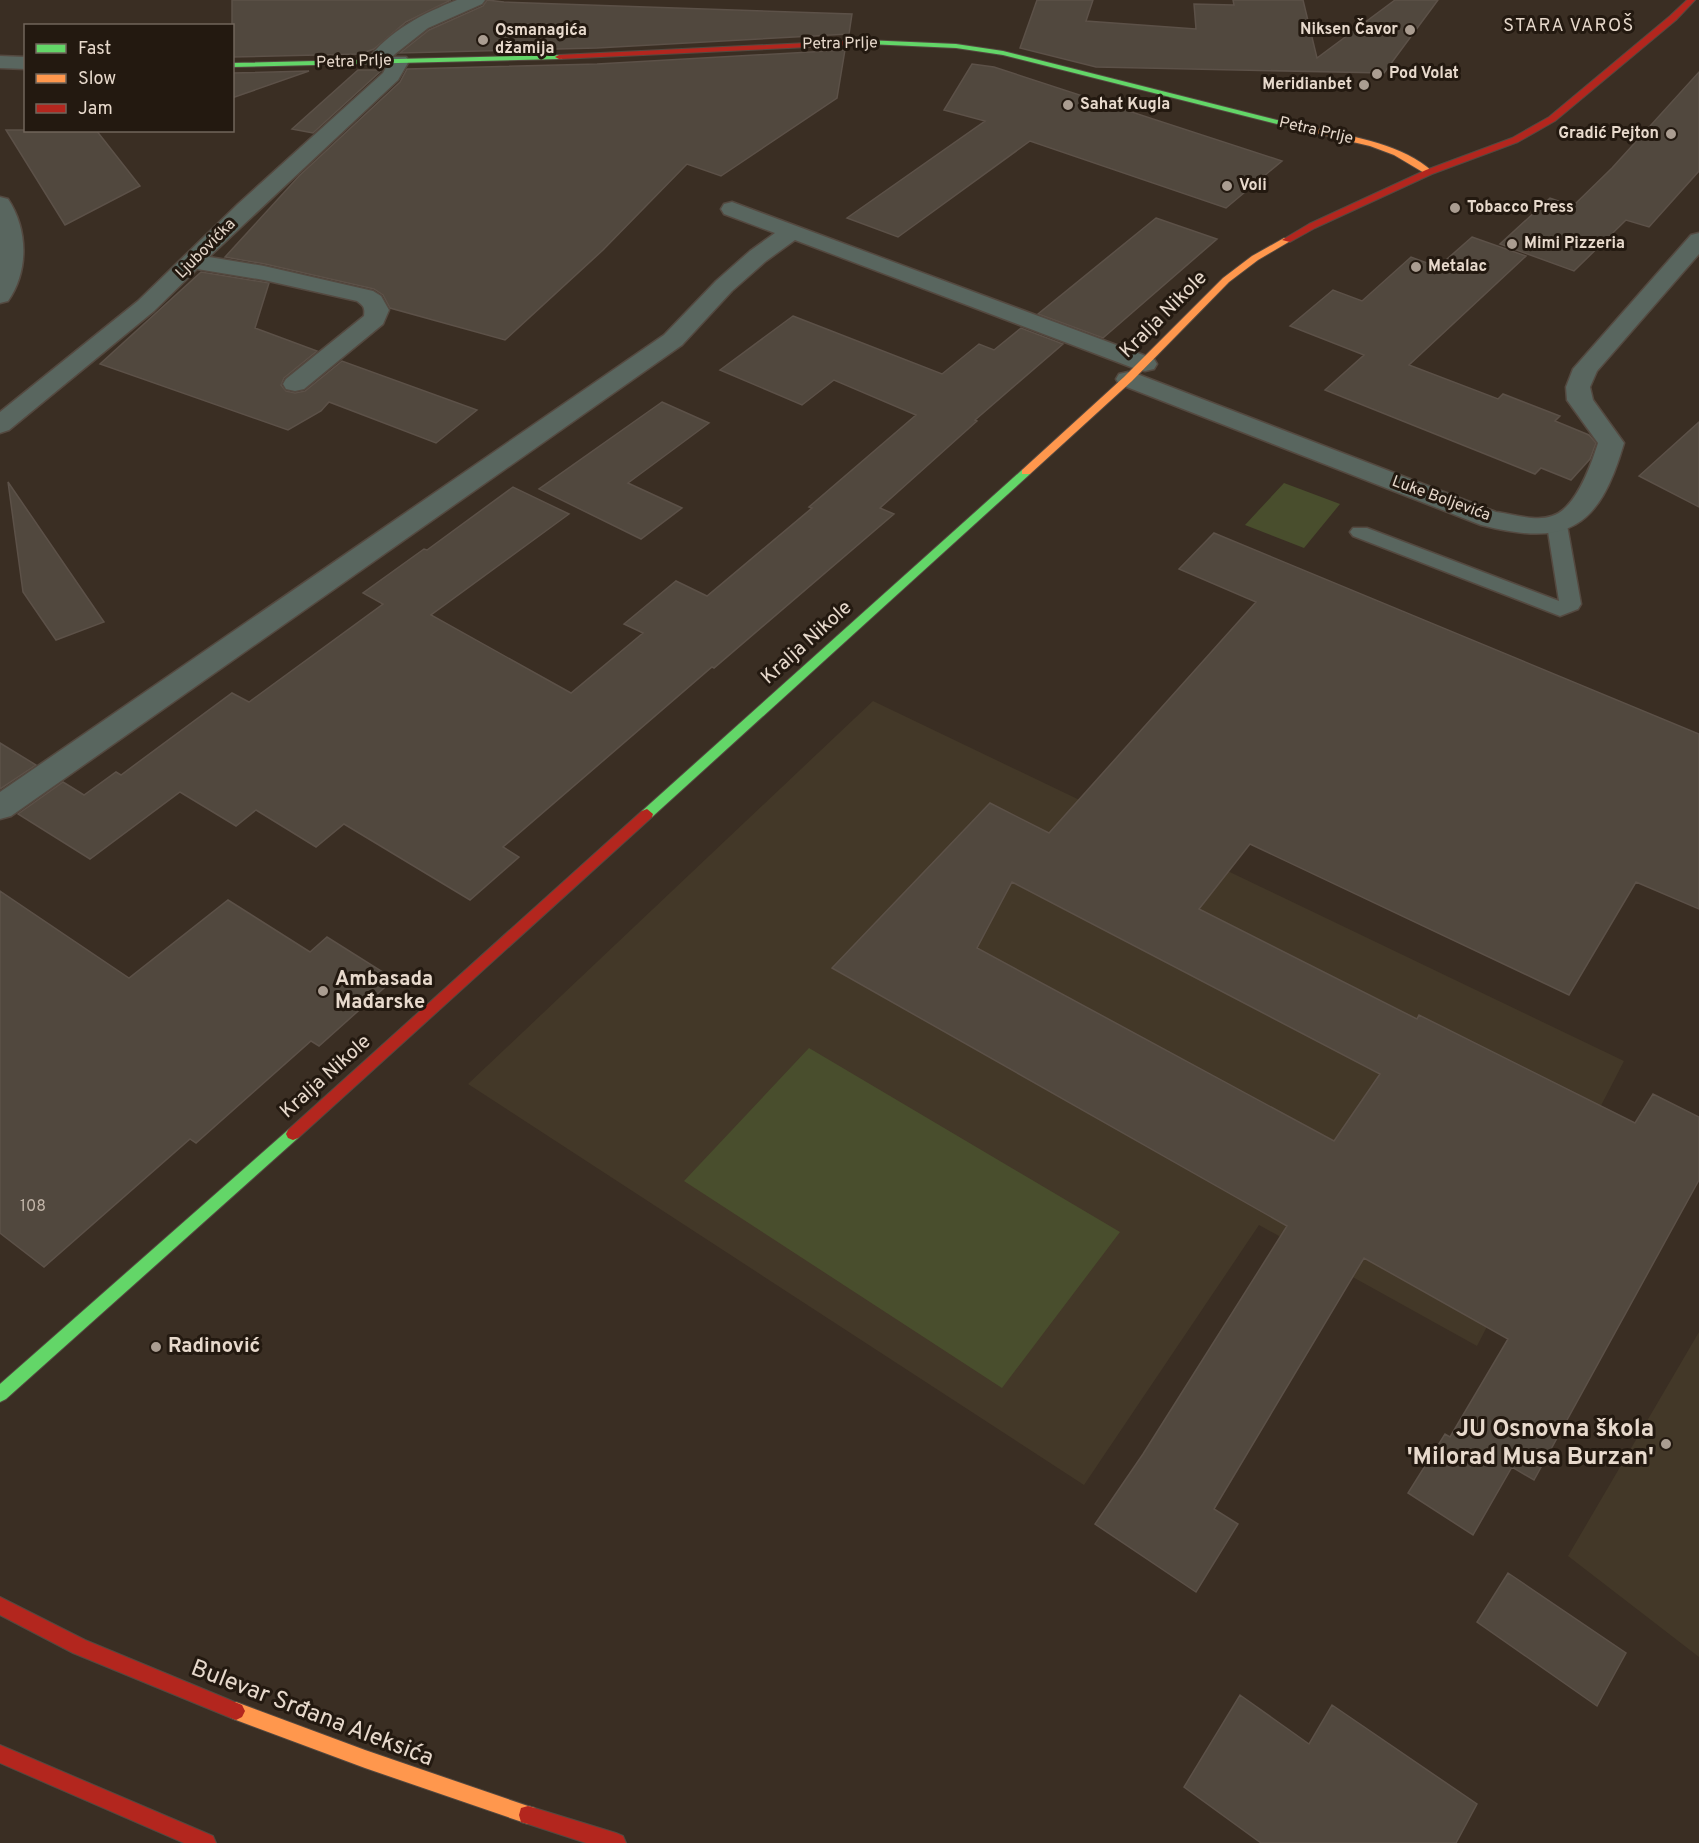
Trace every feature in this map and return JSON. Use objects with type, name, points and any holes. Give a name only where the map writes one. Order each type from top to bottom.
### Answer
[{"type":"street","name":"Ljubovićka","points":[[0,425],[146,306],[194,262],[246,209],[391,76],[388,61],[403,34],[420,23],[475,0]]},
{"type":"street","name":"Kralja Nikole","points":[[0,1394],[383,1053],[1136,371],[1226,280],[1255,258],[1312,226],[1429,172],[1515,140],[1552,119],[1673,18],[1691,0]]},
{"type":"street","points":[[1673,18],[1690,23]]},
{"type":"street","name":"Petra Prlje","points":[[234,65],[648,54],[811,44],[884,43],[953,46],[1002,52],[1052,63],[1139,88],[1373,144],[1397,153],[1429,172]]},
{"type":"street","points":[[0,62],[24,63]]},
{"type":"street","points":[[0,204],[9,221],[13,244],[11,269],[0,296]]},
{"type":"street","name":"Luke Boljevića","points":[[732,210],[1136,371],[1491,519],[1529,525],[1557,525]]},
{"type":"street","points":[[0,808],[673,340],[724,286],[758,256],[790,233]]},
{"type":"street","points":[[1557,525],[1575,515],[1605,465],[1611,443],[1580,400],[1578,387],[1585,369],[1699,240]]},
{"type":"street","points":[[194,262],[286,278],[364,296],[373,302],[377,310],[375,319],[295,384]]},
{"type":"street","name":"Bulevar Srđana Aleksića","points":[[0,1606],[85,1651],[249,1716],[497,1807],[616,1843]]},
{"type":"street","points":[[0,1754],[206,1843]]},
{"type":"lane","points":[[1360,532],[1560,609],[1571,604],[1557,525]]},
{"type":"shaded area","points":[[873,701],[1624,1061],[1477,1346],[1259,1225],[1084,1485],[468,1084]]},
{"type":"shaded area","name":"JU Osnovna škola 'Milorad Musa Burzan'","points":[[1699,1332],[1699,1657],[1568,1556]]},
{"type":"green space","points":[[1284,483],[1340,504],[1304,548],[1245,525]]},
{"type":"green space","points":[[809,1048],[1120,1232],[1002,1388],[684,1181]]},
{"type":"building","points":[[232,0],[451,0],[406,22],[374,49],[360,54],[234,57],[234,24],[232,24]]},
{"type":"building","points":[[487,0],[852,14],[849,34],[597,48],[400,53],[429,30],[483,6]]},
{"type":"building","points":[[1037,0],[1093,0],[1086,21],[1196,29],[1194,4],[1234,5],[1233,0],[1303,0],[1317,58],[1395,0],[1438,0],[1384,73],[1096,67],[1020,48]]},
{"type":"building","points":[[845,50],[837,98],[721,176],[687,164],[603,250],[505,340],[390,308],[383,295],[374,289],[225,257],[299,176],[400,82],[407,69],[597,64]]},
{"type":"building","points":[[972,64],[994,67],[1282,161],[1226,208],[1030,141],[898,237],[847,218],[985,121],[944,110]]},
{"type":"building","points":[[358,70],[382,70],[313,133],[292,129]]},
{"type":"building","points":[[309,71],[234,97],[234,73]]},
{"type":"building","name":"Gradić Pejton","points":[[1699,72],[1699,171],[1649,227],[1626,220],[1574,271],[1500,244],[1550,198],[1573,206],[1612,168]]},
{"type":"building","points":[[6,130],[98,132],[140,186],[65,225]]},
{"type":"building","points":[[1156,218],[1217,239],[1103,338],[1038,314]]},
{"type":"building","points":[[1472,237],[1526,256],[1409,365],[1498,399],[1503,394],[1560,416],[1555,421],[1589,435],[1596,443],[1590,459],[1571,480],[1541,468],[1535,474],[1325,390],[1364,355],[1290,326],[1333,290],[1362,301],[1411,257],[1438,267]]},
{"type":"building","points":[[201,272],[269,283],[255,328],[317,351],[284,378],[281,385],[286,391],[295,393],[305,391],[342,361],[477,410],[436,443],[329,402],[321,411],[288,430],[100,364]]},
{"type":"building","points":[[793,316],[942,374],[979,344],[994,350],[1021,328],[1063,344],[975,420],[977,421],[880,508],[894,514],[503,847],[519,857],[470,900],[344,824],[316,847],[256,810],[236,826],[180,792],[90,859],[18,814],[63,782],[84,795],[116,772],[121,775],[232,693],[249,702],[383,604],[363,593],[424,549],[427,550],[513,487],[569,514],[431,615],[571,693],[643,633],[624,624],[676,581],[707,596],[812,508],[809,507],[916,415],[834,380],[802,405],[720,370]]},
{"type":"building","points":[[662,402],[709,423],[628,483],[682,508],[641,539],[539,489]]},
{"type":"building","points":[[1699,422],[1699,507],[1639,476]]},
{"type":"building","points":[[8,482],[104,622],[56,640],[23,592]]},
{"type":"building","points":[[1214,533],[1699,734],[1699,909],[1636,882],[1569,995],[1250,844],[1199,909],[1417,1019],[1419,1015],[1635,1123],[1653,1094],[1699,1117],[1699,1180],[1534,1480],[1512,1467],[1473,1535],[1408,1493],[1445,1434],[1450,1437],[1508,1339],[1364,1258],[1214,1509],[1238,1524],[1196,1592],[1095,1524],[1143,1454],[1287,1226],[832,968],[990,803],[1049,833],[1256,602],[1179,569]],"holes":[[[1012,882],[1380,1074],[1334,1141],[977,948]]]},
{"type":"building","points":[[0,743],[36,765],[0,789]]},
{"type":"building","points":[[0,891],[129,978],[228,900],[310,952],[327,937],[394,979],[319,1046],[311,1041],[196,1143],[190,1139],[44,1267],[0,1233]]},
{"type":"building","points":[[1508,1573],[1626,1653],[1597,1706],[1477,1622]]},
{"type":"building","points":[[1240,1695],[1309,1744],[1332,1705],[1477,1804],[1456,1843],[1261,1843],[1184,1787]]},
{"type":"traffic: fast","points":[[868,42],[956,46],[1003,53],[1317,131]]},
{"type":"traffic: fast","points":[[234,65],[559,57]]},
{"type":"traffic: fast","points":[[647,814],[1026,472]]},
{"type":"traffic: fast","points":[[0,1394],[293,1134]]},
{"type":"traffic: slow","points":[[1317,131],[1373,144],[1397,153],[1429,172]]},
{"type":"traffic: slow","points":[[1026,472],[1128,379],[1226,280],[1255,258],[1287,240]]},
{"type":"traffic: slow","points":[[236,1711],[365,1759],[528,1815]]},
{"type":"traffic: jam","points":[[1287,240],[1312,226],[1429,172],[1515,140],[1552,119],[1673,18],[1691,0]]},
{"type":"traffic: jam","points":[[559,57],[868,42]]},
{"type":"traffic: jam","points":[[293,1134],[647,814]]},
{"type":"traffic: jam","points":[[0,1606],[79,1647],[236,1711]]},
{"type":"traffic: jam","points":[[0,1754],[206,1843]]},
{"type":"traffic: jam","points":[[528,1815],[616,1843]]},
{"type":"place","name":"Niksen Čavor","points":[[1410,30]]},
{"type":"place","name":"Osmanagića džamija","points":[[483,40]]},
{"type":"place","name":"Pod Volat","points":[[1377,74]]},
{"type":"place","name":"Meridianbet","points":[[1364,85]]},
{"type":"place","name":"Sahat Kugla","points":[[1068,105]]},
{"type":"place","name":"Gradić Pejton","points":[[1671,134]]},
{"type":"place","name":"Voli","points":[[1227,186]]},
{"type":"place","name":"Tobacco Press","points":[[1455,208]]},
{"type":"place","name":"Mimi Pizzeria","points":[[1512,244]]},
{"type":"place","name":"Metalac","points":[[1416,267]]},
{"type":"place","name":"Ambasada Mađarske","points":[[323,991]]},
{"type":"place","name":"Radinović","points":[[156,1347]]},
{"type":"place","name":"JU Osnovna škola 'Milorad Musa Burzan'","points":[[1666,1444]]},
{"type":"district","name":"STARA VAROŠ","points":[[1569,26]]}]
